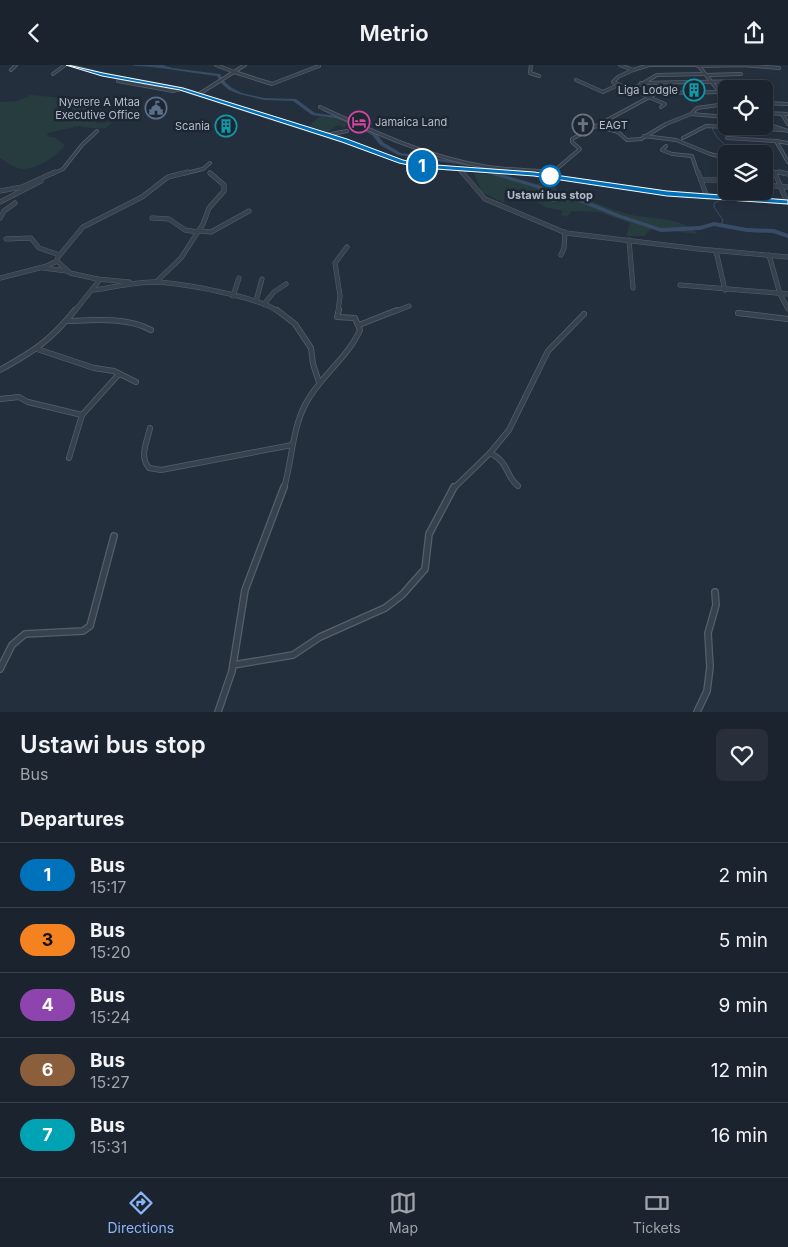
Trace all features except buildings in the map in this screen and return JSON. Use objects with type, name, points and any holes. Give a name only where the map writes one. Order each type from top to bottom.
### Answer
[{"type":"highway","points":[[67,65],[119,80],[181,89],[199,94],[243,110],[326,135],[401,162],[431,168],[552,174],[644,190],[706,197],[788,202]]},
{"type":"street","points":[[11,70],[16,65]]},
{"type":"street","points":[[53,74],[67,65]]},
{"type":"street","points":[[216,65],[272,84],[319,66]]},
{"type":"street","points":[[199,94],[245,65]]},
{"type":"street","points":[[531,65],[530,73],[539,76]]},
{"type":"street","points":[[620,65],[632,70]]},
{"type":"street","points":[[661,107],[665,104],[618,85],[613,81],[632,70],[649,65],[733,65],[779,68]]},
{"type":"street","points":[[698,65],[718,91]]},
{"type":"street","points":[[631,90],[641,83],[660,75],[741,74]]},
{"type":"street","points":[[576,81],[581,85],[604,92],[618,85]]},
{"type":"street","points":[[641,83],[718,83]]},
{"type":"street","points":[[320,107],[387,138],[399,140],[443,156],[488,167],[552,174],[570,155],[580,149],[572,142],[572,139],[649,97],[658,93],[718,92]]},
{"type":"street","points":[[691,114],[693,109],[698,106],[718,103]]},
{"type":"street","points":[[773,103],[788,104]]},
{"type":"street","points":[[596,126],[618,132],[627,140],[638,140],[691,114],[718,116]]},
{"type":"street","points":[[773,114],[788,114]]},
{"type":"street","points":[[782,114],[788,123]]},
{"type":"street","points":[[683,138],[706,126],[718,126]]},
{"type":"street","points":[[773,126],[783,130]]},
{"type":"street","points":[[773,129],[788,131]]},
{"type":"street","points":[[0,202],[63,169],[66,161],[73,157],[82,145],[98,131]]},
{"type":"street","points":[[326,135],[347,131]]},
{"type":"street","points":[[644,136],[676,140],[718,156]]},
{"type":"street","points":[[727,138],[788,143]]},
{"type":"street","points":[[776,141],[788,162]]},
{"type":"street","points":[[666,146],[662,150],[672,154],[692,156],[706,197]]},
{"type":"street","points":[[0,278],[57,261],[83,227],[142,197],[171,176],[203,169],[210,163]]},
{"type":"street","points":[[460,170],[485,199],[564,232],[716,251],[788,257]]},
{"type":"street","points":[[156,282],[179,262],[199,231],[209,208],[225,187],[210,173]]},
{"type":"street","points":[[788,174],[775,173],[788,202]]},
{"type":"street","points":[[0,191],[18,188],[45,178]]},
{"type":"street","points":[[701,180],[718,180]]},
{"type":"street","points":[[773,186],[788,187]]},
{"type":"street","points":[[1,217],[14,204]]},
{"type":"street","points":[[152,218],[169,219],[176,222],[185,231],[208,232],[249,211]]},
{"type":"street","points":[[561,255],[564,248],[564,232]]},
{"type":"street","points":[[6,239],[31,238],[33,244],[60,255]]},
{"type":"street","points":[[629,240],[633,288]]},
{"type":"street","points":[[218,712],[233,665],[239,617],[245,589],[286,479],[292,445],[305,406],[319,382],[330,371],[360,330],[353,317],[337,317],[340,301],[334,264],[338,256],[348,247]]},
{"type":"street","points":[[716,251],[725,290]]},
{"type":"street","points":[[769,255],[780,294],[788,309]]},
{"type":"street","points":[[57,261],[66,271]]},
{"type":"street","points":[[41,267],[97,279],[138,283]]},
{"type":"street","points":[[233,296],[240,278]]},
{"type":"street","points":[[0,370],[37,349],[68,321],[94,290],[98,282],[97,279]]},
{"type":"street","points":[[256,301],[262,279]]},
{"type":"street","points":[[94,290],[156,282],[185,286],[264,304],[278,310],[298,328],[312,348],[313,365],[319,382]]},
{"type":"street","points":[[264,304],[274,292],[286,284]]},
{"type":"street","points":[[680,285],[788,295]]},
{"type":"street","points":[[359,325],[409,306]]},
{"type":"street","points":[[738,313],[788,319]]},
{"type":"street","points":[[233,665],[293,655],[315,640],[390,605],[425,569],[428,559],[429,534],[454,487],[490,453],[509,430],[548,351],[584,314]]},
{"type":"street","points":[[68,321],[118,322],[147,327],[151,330]]},
{"type":"street","points":[[37,349],[120,374],[136,382]]},
{"type":"street","points":[[69,458],[82,415],[120,374]]},
{"type":"street","points":[[0,399],[19,397],[28,402],[82,415]]},
{"type":"street","points":[[150,428],[143,456],[144,462],[154,469],[161,470],[292,445]]},
{"type":"street","points":[[490,453],[504,462],[514,483],[518,486]]},
{"type":"street","points":[[0,669],[12,645],[25,634],[83,631],[90,626],[114,536]]},
{"type":"street","points":[[697,712],[706,691],[710,667],[708,633],[716,605],[715,593]]},
{"type":"green space","points":[[31,95],[63,98],[99,107],[82,116],[90,117],[102,113],[95,123],[112,122],[106,128],[79,126],[47,133],[48,136],[56,138],[65,145],[40,165],[19,168],[0,158],[0,102],[17,101]]},
{"type":"green space","points":[[320,116],[335,118],[347,124],[344,128],[338,125],[328,132],[308,127]]},
{"type":"green space","points":[[474,174],[503,174],[537,184],[545,180],[556,181],[557,193],[560,195],[579,197],[634,215],[682,223],[698,234],[651,229],[644,236],[626,236],[630,223],[599,212],[572,211],[567,217],[561,215],[563,211],[545,207],[519,190],[504,193],[504,203],[482,192]]},
{"type":"waterway","points":[[135,65],[162,66],[171,69],[219,75],[223,83],[240,94],[264,99],[294,100],[314,114],[336,117],[359,126],[374,134],[382,144],[400,154],[478,166],[498,175],[539,187],[554,201],[575,198],[619,216],[661,230],[700,228],[714,224],[747,230],[774,231],[788,236]]},
{"type":"waterway","points":[[712,128],[725,145]]},
{"type":"waterway","points":[[721,200],[714,203],[714,207],[723,220],[721,225]]},
{"type":"bus line","name":"1","points":[[68,65],[102,74],[181,89],[281,122],[309,129],[401,162],[431,168],[534,174],[683,195],[788,202]]},
{"type":"place","name":"Liga Lodgle","points":[[694,90]]},
{"type":"place","name":"Nyerere A Mtaa Executive Office","points":[[156,108]]},
{"type":"place","name":"Jamaica Land","points":[[359,122]]},
{"type":"place","name":"EAGT","points":[[583,125]]},
{"type":"place","name":"Scania","points":[[226,126]]},
{"type":"place","name":"Ustawi bus stop","points":[[550,176]]}]
